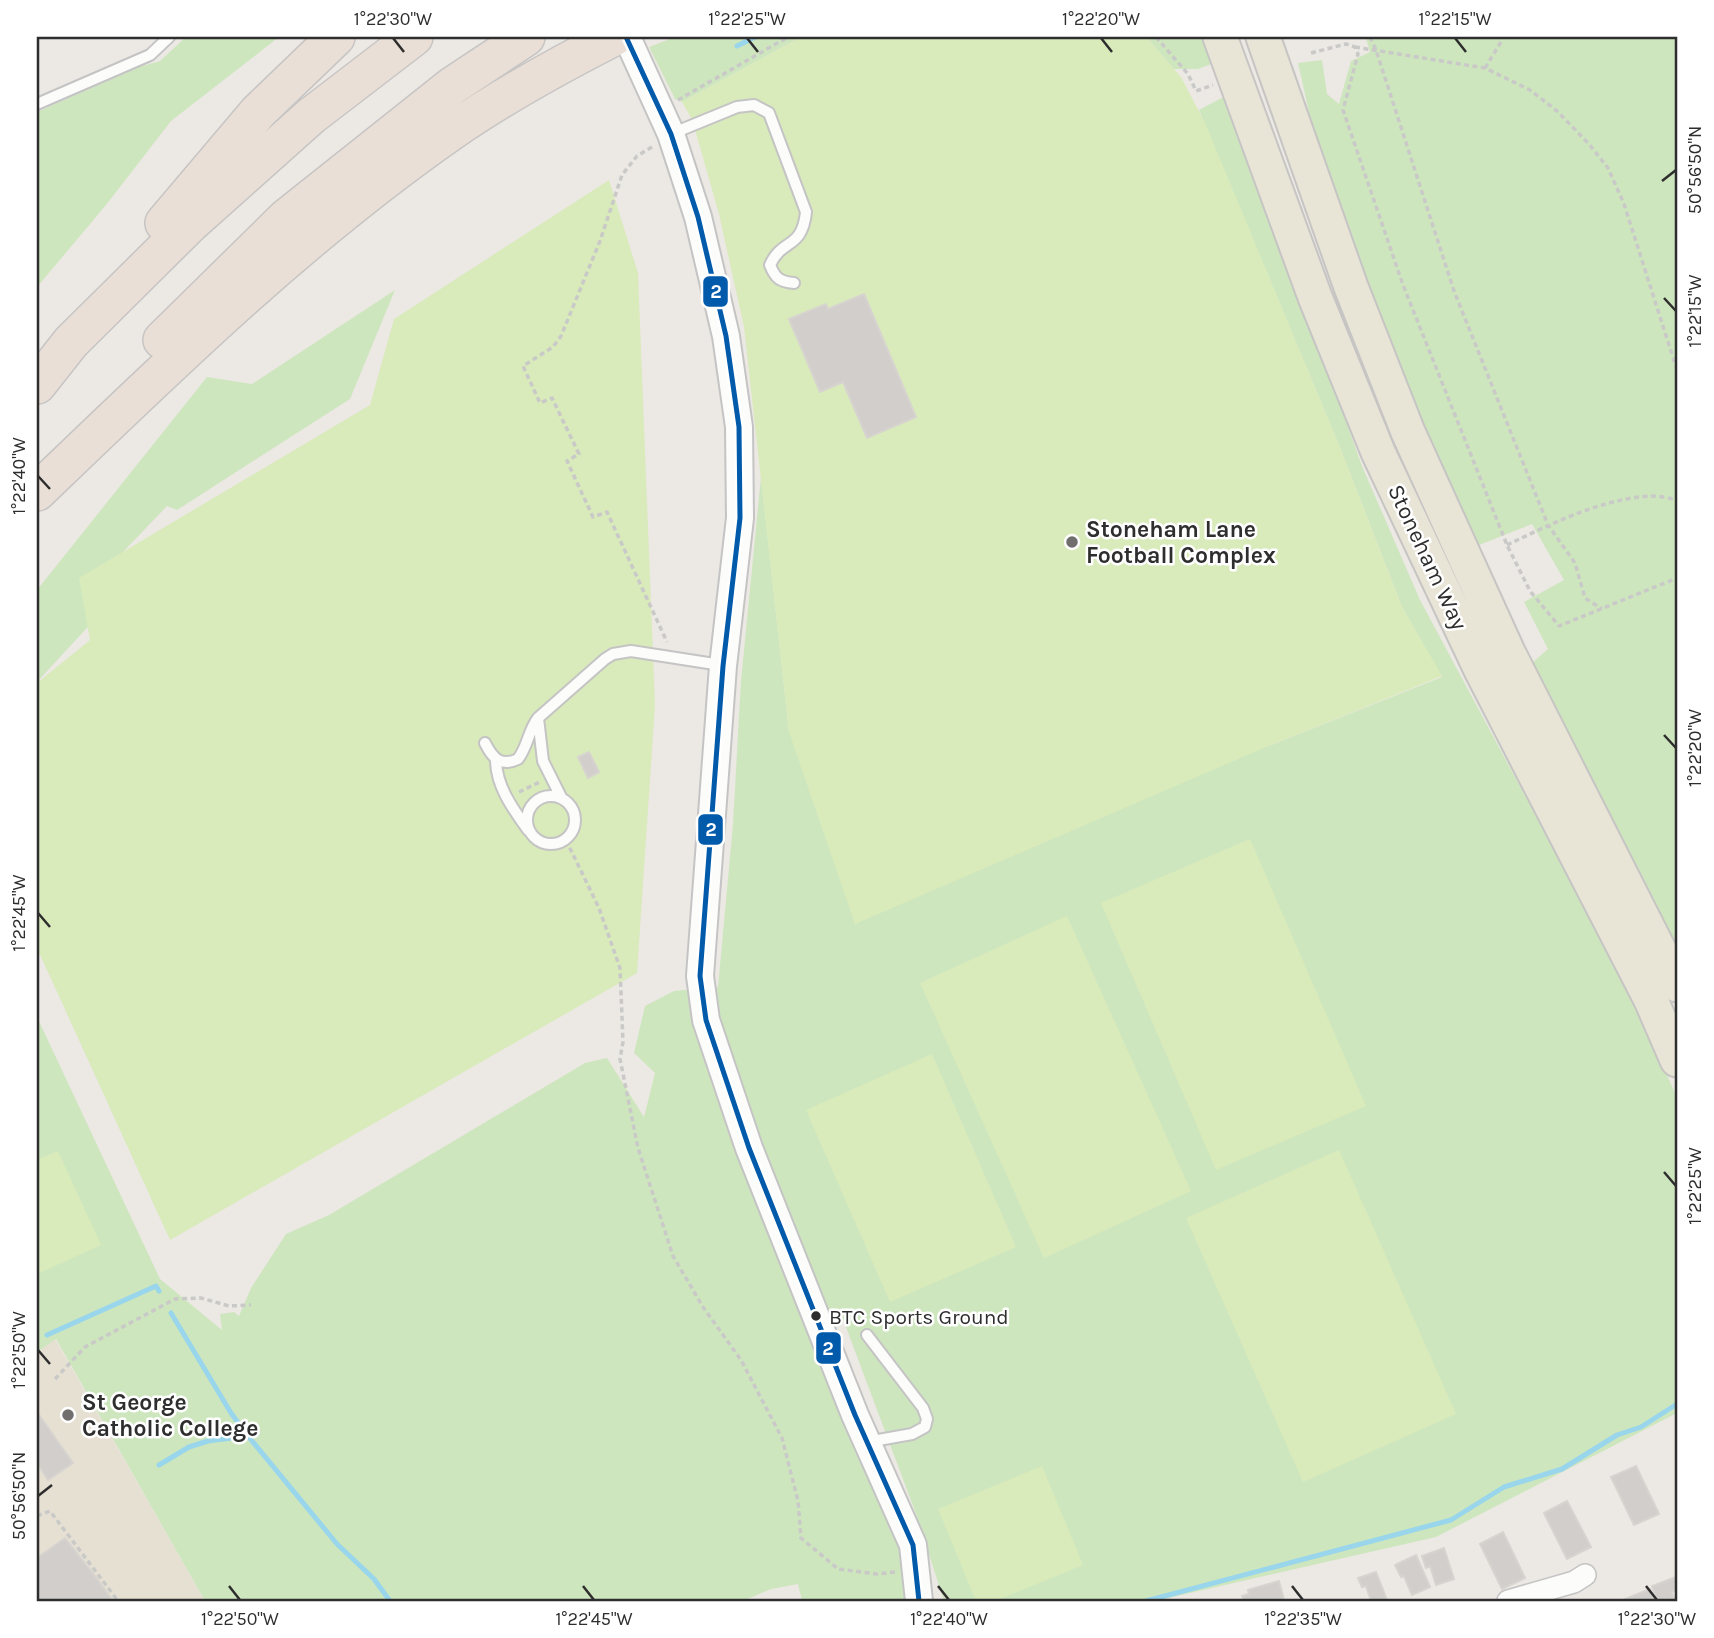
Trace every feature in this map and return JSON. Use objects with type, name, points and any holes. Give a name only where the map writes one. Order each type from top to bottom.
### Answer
[{"type":"highway","points":[[37,385],[174,210],[250,122],[336,37]]},
{"type":"highway","points":[[71,342],[190,224],[301,125],[414,37]]},
{"type":"highway","points":[[37,490],[166,335],[286,218],[452,86],[526,37]]},
{"type":"highway","points":[[37,490],[257,285],[379,186],[450,133],[545,73],[622,42]]},
{"type":"main road","name":"Stoneham Way","points":[[1220,37],[1315,297],[1378,452],[1481,670],[1651,1000],[1677,1060]]},
{"type":"main road","name":"Stoneham Way","points":[[1263,37],[1351,287],[1408,432],[1508,652],[1677,985]]},
{"type":"street","points":[[622,42],[671,134],[698,217],[726,337],[738,427],[740,518],[723,666],[701,976],[706,1020],[749,1148],[867,1442],[905,1523],[913,1545],[919,1601]]},
{"type":"street","points":[[1508,1601],[1580,1586]]},
{"type":"lane","points":[[37,104],[150,55],[169,37]]},
{"type":"lane","points":[[671,134],[737,107],[754,105],[769,113],[806,212],[805,226],[798,239],[774,256],[770,265],[773,275],[782,282],[794,283]]},
{"type":"lane","points":[[496,760],[511,762],[518,759],[538,718],[613,654],[631,651],[723,666]]},
{"type":"lane","points":[[485,743],[496,760],[496,773],[507,797],[529,832],[542,843],[550,845],[566,840],[575,826],[576,817],[568,802],[561,797],[543,761],[538,718]]},
{"type":"lane","points":[[529,832],[526,817],[533,803],[546,796],[561,797]]},
{"type":"lane","points":[[867,1335],[923,1408],[927,1419],[925,1427],[912,1434],[867,1442]]},
{"type":"path","points":[[660,110],[788,37]]},
{"type":"path","points":[[1156,37],[1188,75],[1196,91],[1221,83]]},
{"type":"path","points":[[1370,37],[1454,291],[1548,525],[1575,563],[1585,598],[1602,609]]},
{"type":"path","points":[[1485,68],[1504,37]]},
{"type":"path","points":[[1311,53],[1346,44],[1485,68],[1530,90],[1557,111],[1608,168],[1624,204],[1677,370]]},
{"type":"path","points":[[1355,47],[1358,54],[1343,110],[1403,285],[1507,545],[1530,592],[1559,626],[1677,578]]},
{"type":"path","points":[[671,134],[637,156],[622,175],[600,241],[561,336],[553,348],[523,366],[540,403],[552,398],[579,454],[567,461],[593,517],[607,512],[668,643],[679,660]]},
{"type":"path","points":[[1507,545],[1548,525],[1606,505],[1652,496],[1677,500]]},
{"type":"path","points":[[507,797],[550,777]]},
{"type":"path","points":[[566,840],[598,908],[620,968],[623,1042],[620,1059],[638,1149],[673,1256],[703,1307],[741,1360],[782,1438],[798,1501],[801,1538],[838,1569],[877,1574],[917,1569]]},
{"type":"path","points":[[55,1380],[85,1347],[175,1299],[201,1298],[229,1306],[251,1305]]},
{"type":"path","points":[[37,1516],[50,1511],[118,1601]]},
{"type":"shaded area","name":"St George Catholic College","points":[[55,1339],[205,1601],[37,1601],[37,1351]]},
{"type":"green space","points":[[186,37],[279,37],[171,121],[106,205],[37,287],[37,112],[139,67],[160,61]]},
{"type":"green space","points":[[675,37],[801,37],[682,102],[675,99],[649,47]]},
{"type":"green space","name":"Stoneham Lane Football Complex","points":[[801,37],[1146,37],[1181,77],[1205,123],[1341,450],[1402,607],[1442,676],[1266,747],[855,924],[789,732],[744,327],[719,214],[692,119],[682,102]]},
{"type":"green space","points":[[1146,37],[1204,37],[1214,63],[1198,69],[1174,69]]},
{"type":"green space","points":[[1360,37],[1677,37],[1677,956],[1531,664],[1548,649],[1524,602],[1564,580],[1532,524],[1479,545],[1470,534],[1373,303],[1317,148],[1298,63],[1322,60],[1327,94],[1339,104],[1351,61],[1370,52],[1366,38]]},
{"type":"green space","points":[[1229,94],[1362,466],[1420,600],[1618,969],[1677,1097],[1677,1413],[1436,1537],[1155,1601],[944,1601],[916,1514],[843,1319],[806,1321],[905,1539],[905,1601],[802,1601],[798,1584],[771,1589],[745,1600],[725,1601],[205,1601],[56,1339],[37,1352],[37,1017],[160,1279],[222,1330],[220,1314],[234,1312],[239,1316],[251,1288],[286,1234],[329,1215],[585,1063],[607,1058],[644,1117],[655,1073],[634,1053],[645,1006],[674,991],[718,987],[733,824],[741,681],[761,477],[789,732],[1266,747],[1442,677],[1402,607],[1341,450],[1199,110]]},
{"type":"green space","points":[[609,180],[638,273],[655,705],[637,973],[170,1240],[37,948],[37,683],[90,640],[79,578],[370,405],[394,319]]},
{"type":"green space","points":[[395,290],[350,399],[177,510],[167,506],[100,576],[109,604],[37,682],[37,590],[207,377],[252,384]]},
{"type":"green space","points":[[1250,839],[1366,1106],[1216,1170],[1101,903]]},
{"type":"green space","points":[[1067,916],[1191,1191],[1044,1258],[920,983]]},
{"type":"green space","points":[[932,1054],[1016,1247],[890,1302],[806,1110]]},
{"type":"green space","points":[[1339,1150],[1456,1414],[1303,1482],[1186,1218]]},
{"type":"green space","points":[[58,1151],[101,1245],[37,1274],[37,1160]]},
{"type":"green space","points":[[1042,1466],[1083,1565],[995,1601],[976,1601],[938,1509]]},
{"type":"building","points":[[864,294],[916,417],[867,438],[843,382],[820,392],[789,319],[826,304],[828,309]]},
{"type":"building","points":[[589,752],[599,772],[588,778],[578,757]]},
{"type":"building","points":[[37,1412],[73,1463],[48,1480],[37,1463]]},
{"type":"building","points":[[1636,1466],[1659,1514],[1634,1525],[1611,1477]]},
{"type":"building","points":[[1567,1501],[1591,1547],[1567,1559],[1544,1513]]},
{"type":"building","points":[[1503,1532],[1525,1578],[1502,1589],[1480,1544]]},
{"type":"building","points":[[65,1538],[113,1601],[37,1601],[37,1558]]},
{"type":"building","points":[[1444,1548],[1454,1579],[1436,1585],[1430,1566],[1426,1568],[1422,1556]]},
{"type":"building","points":[[1416,1555],[1430,1587],[1412,1595],[1404,1576],[1401,1577],[1395,1565]]},
{"type":"building","points":[[1376,1572],[1387,1600],[1384,1601],[1371,1601],[1366,1586],[1362,1587],[1358,1578]]},
{"type":"building","points":[[1676,1577],[1677,1590],[1672,1592],[1675,1601],[1657,1601],[1652,1586]]},
{"type":"building","points":[[1279,1581],[1284,1600],[1244,1601],[1242,1596],[1249,1594],[1248,1590]]},
{"type":"building","points":[[1650,1589],[1654,1601],[1625,1599]]},
{"type":"waterway","points":[[737,46],[755,37]]},
{"type":"waterway","points":[[47,1335],[156,1286],[159,1291]]},
{"type":"waterway","points":[[171,1313],[231,1413],[248,1436],[337,1544],[374,1579],[390,1601]]},
{"type":"waterway","points":[[1146,1601],[1451,1520],[1504,1487],[1562,1469],[1617,1435],[1641,1427],[1677,1404]]},
{"type":"waterway","points":[[159,1465],[189,1447],[208,1441],[248,1436]]},
{"type":"transit line","name":"2","points":[[626,37],[671,134],[698,217],[726,336],[739,427],[740,518],[723,666],[700,976],[706,1020],[749,1148],[855,1415],[913,1545],[919,1601]]},
{"type":"place","name":"Stoneham Lane Football Complex","points":[[1072,542]]},
{"type":"place","name":"BTC Sports Ground","points":[[816,1316]]},
{"type":"place","name":"St George Catholic College","points":[[68,1415]]}]
